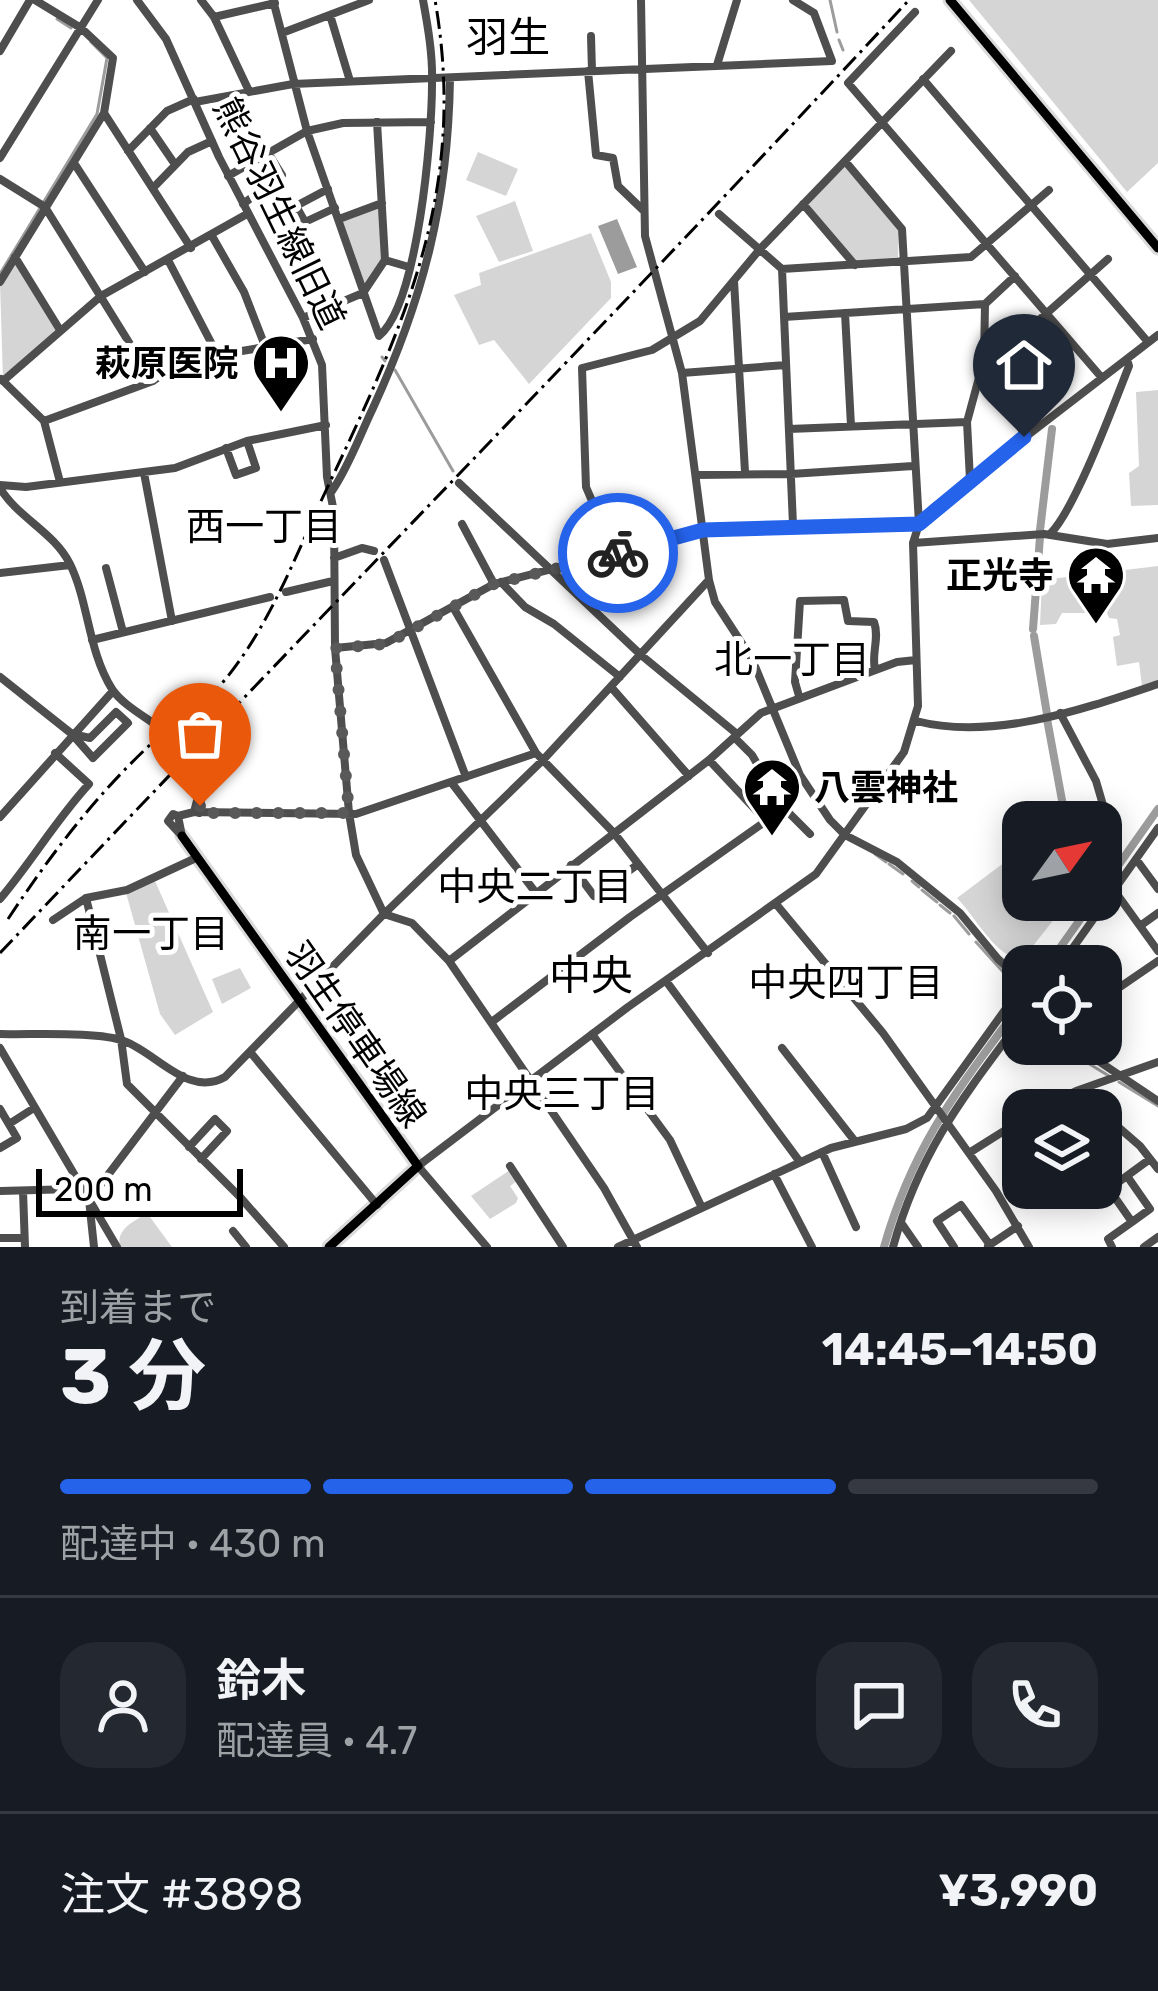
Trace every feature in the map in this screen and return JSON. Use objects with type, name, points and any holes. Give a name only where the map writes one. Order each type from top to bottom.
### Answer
[{"type":"main road","points":[[950,0],[1158,248]]},
{"type":"main road","name":"羽生停車場線","points":[[182,836],[418,1166],[329,1247]]},
{"type":"street","points":[[0,51],[33,0],[81,28],[113,58],[104,113],[0,281]]},
{"type":"street","points":[[0,158],[98,0]]},
{"type":"street","name":"熊谷羽生線旧道","points":[[137,0],[151,14],[322,365],[335,648],[349,813],[362,871],[383,914]]},
{"type":"street","points":[[151,14],[160,0]]},
{"type":"street","points":[[201,0],[249,91]]},
{"type":"street","points":[[282,32],[368,0]]},
{"type":"street","points":[[214,17],[274,2],[307,131],[377,333],[382,336],[409,267],[423,195],[433,79],[423,0]]},
{"type":"street","points":[[641,0],[648,254],[682,373],[715,602],[752,659],[808,790],[845,835],[880,850],[960,913],[1002,963]]},
{"type":"street","points":[[717,65],[737,0]]},
{"type":"street","points":[[128,151],[167,111],[195,101],[292,83],[832,61],[814,13],[794,0]]},
{"type":"street","points":[[916,12],[848,82],[1102,378]]},
{"type":"street","points":[[330,15],[350,81]]},
{"type":"street","points":[[591,36],[596,155],[613,158],[618,186],[645,212]]},
{"type":"street","points":[[615,554],[586,487],[582,368],[652,350],[700,321],[760,249],[951,51]]},
{"type":"street","points":[[331,492],[394,362],[427,272],[446,175],[450,79]]},
{"type":"street","points":[[923,79],[1148,342]]},
{"type":"street","points":[[104,113],[191,248]]},
{"type":"street","points":[[303,318],[363,293],[386,260],[377,122]]},
{"type":"street","points":[[228,176],[307,131],[343,123],[431,122]]},
{"type":"street","points":[[150,128],[174,164]]},
{"type":"street","points":[[153,189],[174,164],[212,141]]},
{"type":"street","points":[[242,204],[282,175],[267,152]]},
{"type":"street","points":[[488,1247],[418,1166],[529,1080],[816,874],[904,752],[916,721],[913,543],[919,524],[901,227],[845,161]]},
{"type":"street","points":[[74,163],[146,272]]},
{"type":"street","points":[[0,179],[46,207],[153,381]]},
{"type":"street","points":[[328,188],[296,206],[305,222],[334,208]]},
{"type":"street","points":[[782,269],[971,256],[1049,190]]},
{"type":"street","points":[[338,219],[382,203]]},
{"type":"street","points":[[803,204],[855,265]]},
{"type":"street","points":[[60,482],[44,421],[2,380],[101,296],[247,214]]},
{"type":"street","points":[[719,214],[782,269],[793,525]]},
{"type":"street","points":[[212,236],[244,292],[266,346]]},
{"type":"street","points":[[15,257],[60,330]]},
{"type":"street","points":[[1024,437],[1021,428],[1033,355],[1030,328],[1108,259]]},
{"type":"street","points":[[169,260],[216,352]]},
{"type":"street","points":[[386,260],[409,267]]},
{"type":"street","points":[[784,317],[985,304],[1015,276]]},
{"type":"street","points":[[734,280],[745,472]]},
{"type":"street","points":[[970,480],[967,422],[984,359],[985,304]]},
{"type":"street","points":[[845,313],[851,426]]},
{"type":"street","points":[[335,648],[386,644],[498,583],[703,530],[919,524],[1158,335]]},
{"type":"street","points":[[44,421],[153,381],[182,361],[313,339]]},
{"type":"street","points":[[1044,534],[1067,508],[1129,366],[1126,359]]},
{"type":"street","points":[[682,373],[786,365]]},
{"type":"street","points":[[789,429],[967,422]]},
{"type":"street","points":[[156,724],[113,691],[70,565],[57,544],[10,504],[0,486],[175,468],[247,441],[326,425]]},
{"type":"street","points":[[226,448],[236,475],[256,468],[247,441]]},
{"type":"street","points":[[696,475],[913,466]]},
{"type":"street","points":[[144,473],[172,621]]},
{"type":"street","points":[[459,483],[641,655],[736,735],[781,805],[810,834]]},
{"type":"street","points":[[462,524],[498,583],[620,677]]},
{"type":"street","points":[[913,543],[1044,534],[1107,544],[1158,538]]},
{"type":"street","points":[[334,558],[362,548],[374,551]]},
{"type":"street","points":[[384,560],[466,777]]},
{"type":"street","points":[[0,573],[70,565]]},
{"type":"street","points":[[106,568],[123,632]]},
{"type":"street","points":[[0,1034],[121,1039],[193,1082],[213,1084],[251,1052],[480,821],[709,580]]},
{"type":"street","points":[[286,592],[333,581]]},
{"type":"street","points":[[92,640],[270,597]]},
{"type":"street","points":[[799,696],[795,682],[800,601],[845,600],[848,621],[874,622],[875,670]]},
{"type":"street","points":[[453,607],[540,756],[614,833],[708,953]]},
{"type":"street","points":[[449,961],[772,707],[916,660]]},
{"type":"street","points":[[0,677],[96,758],[128,723],[116,712],[92,736],[72,734]]},
{"type":"street","points":[[916,721],[984,725],[1060,713],[1158,684]]},
{"type":"street","points":[[611,687],[688,776]]},
{"type":"street","points":[[0,817],[113,691]]},
{"type":"street","points":[[1060,713],[1102,801]]},
{"type":"street","points":[[0,899],[38,851],[52,824],[89,784],[55,753]]},
{"type":"street","points":[[182,836],[168,821],[172,814],[349,813],[540,756]]},
{"type":"street","points":[[493,1022],[766,821],[709,760]]},
{"type":"street","points":[[208,768],[213,778],[203,788],[197,813],[199,793],[194,780],[208,768]]},
{"type":"street","points":[[452,782],[536,893]]},
{"type":"street","points":[[1122,879],[1157,832]]},
{"type":"street","points":[[53,920],[86,898],[127,890],[196,858]]},
{"type":"street","points":[[1136,859],[1158,889]]},
{"type":"street","points":[[571,865],[594,896],[637,865]]},
{"type":"street","points":[[86,898],[121,1039],[127,1084],[284,1247]]},
{"type":"street","points":[[1122,901],[1158,951]]},
{"type":"street","points":[[776,904],[946,1119],[1027,1245]]},
{"type":"street","points":[[1140,926],[1158,913]]},
{"type":"street","points":[[383,914],[412,923],[449,961],[610,1199],[635,1244]]},
{"type":"street","points":[[1122,986],[1158,961]]},
{"type":"street","points":[[666,981],[800,1162]]},
{"type":"street","points":[[618,1247],[635,1244],[822,1152],[906,1129],[927,1118],[1002,1013]]},
{"type":"street","points":[[592,1034],[670,1139],[702,1208]]},
{"type":"street","points":[[893,1247],[927,1153],[946,1119],[1002,1045]]},
{"type":"street","points":[[0,1048],[117,1247]]},
{"type":"street","points":[[782,1048],[854,1141]]},
{"type":"street","points":[[251,1052],[377,1205]]},
{"type":"street","points":[[1079,1089],[1158,1062]]},
{"type":"street","points":[[1104,1065],[1158,1101]]},
{"type":"street","points":[[94,1247],[88,1200],[183,1076]]},
{"type":"street","points":[[0,1148],[16,1138],[3,1117],[34,1108]]},
{"type":"street","points":[[189,1147],[214,1119],[227,1131],[201,1159]]},
{"type":"street","points":[[968,1153],[1002,1131]]},
{"type":"street","points":[[1122,1132],[1158,1169]]},
{"type":"street","points":[[822,1152],[856,1227]]},
{"type":"street","points":[[1132,1222],[1109,1189],[1150,1159]]},
{"type":"street","points":[[510,1166],[562,1247]]},
{"type":"street","points":[[774,1174],[812,1247]]},
{"type":"street","points":[[1112,1247],[1108,1239],[1150,1209],[1127,1176]]},
{"type":"street","points":[[0,1191],[80,1186]]},
{"type":"street","points":[[0,1238],[24,1242],[22,1191]]},
{"type":"street","points":[[954,1247],[937,1221],[961,1204],[989,1246],[1018,1226]]},
{"type":"street","points":[[900,1222],[918,1247]]},
{"type":"street","points":[[232,1231],[246,1247]]},
{"type":"street","points":[[1144,1247],[1158,1237]]},
{"type":"shaded area","points":[[969,0],[1158,0],[1158,163],[1127,192]]},
{"type":"shaded area","points":[[478,152],[518,169],[506,196],[466,180]]},
{"type":"shaded area","points":[[845,163],[899,229],[898,257],[856,262],[806,204]]},
{"type":"shaded area","points":[[515,201],[533,251],[499,262],[476,216]]},
{"type":"shaded area","points":[[380,206],[383,260],[364,288],[342,221]]},
{"type":"shaded area","points":[[617,219],[637,267],[618,274],[598,226]]},
{"type":"shaded area","points":[[591,233],[611,282],[611,298],[529,384],[494,340],[479,345],[454,295],[481,285],[479,273]]},
{"type":"shaded area","points":[[15,257],[60,330],[3,381],[0,282]]},
{"type":"shaded area","points":[[1158,390],[1158,505],[1131,506],[1129,473],[1139,466],[1136,392]]},
{"type":"shaded area","points":[[1158,566],[1158,681],[1142,686],[1139,662],[1117,666],[1113,637],[1120,635],[1117,619],[1107,613],[1062,613],[1056,624],[1040,625],[1042,580]]},
{"type":"shaded area","points":[[1002,864],[1002,921],[1053,921],[1034,945],[1002,945],[1002,951],[957,898]]},
{"type":"shaded area","points":[[155,881],[213,1012],[175,1035],[160,1014],[126,893]]},
{"type":"shaded area","points":[[240,968],[251,988],[222,1004],[212,979]]},
{"type":"shaded area","points":[[510,1170],[517,1181],[510,1186],[516,1203],[490,1219],[471,1196]]},
{"type":"shaded area","points":[[147,1213],[172,1247],[120,1247],[123,1231]]},
{"type":"waterway","points":[[830,0],[837,32]]},
{"type":"waterway","points":[[57,19],[71,28]]},
{"type":"waterway","points":[[839,40],[843,50]]},
{"type":"waterway","points":[[0,274],[97,114],[107,58],[91,42]]},
{"type":"waterway","points":[[382,357],[385,361]]},
{"type":"waterway","points":[[395,370],[453,471]]},
{"type":"waterway","points":[[1040,530],[1052,429]]},
{"type":"waterway","points":[[1033,629],[1040,537]]},
{"type":"waterway","points":[[1034,636],[1047,714]]},
{"type":"waterway","points":[[1047,719],[1062,801]]},
{"type":"waterway","points":[[1122,860],[1158,809]]},
{"type":"waterway","points":[[875,854],[886,862]]},
{"type":"waterway","points":[[889,864],[903,874]]},
{"type":"waterway","points":[[912,881],[919,887]]},
{"type":"waterway","points":[[922,890],[937,902]]},
{"type":"waterway","points":[[940,905],[950,913]]},
{"type":"waterway","points":[[954,916],[969,934]]},
{"type":"waterway","points":[[1062,945],[1079,921]]},
{"type":"waterway","points":[[976,942],[1002,971]]},
{"type":"waterway","points":[[884,1247],[925,1146],[1002,1030]]},
{"type":"waterway","points":[[1091,1065],[1109,1076]]},
{"type":"waterway","points":[[1119,1082],[1158,1106]]},
{"type":"railway","points":[[8,919],[112,783],[228,676],[269,613],[291,568],[378,377],[421,258],[443,136],[443,70],[435,0]]},
{"type":"railway","points":[[0,953],[909,0]]},
{"type":"way so far","points":[[200,806],[199,813],[349,813],[335,648],[386,644],[494,584],[618,553]]},
{"type":"place","name":"萩原医院","points":[[281,414]]},
{"type":"place","name":"正光寺","points":[[1096,626]]},
{"type":"place","name":"八雲神社","points":[[772,838]]},
{"type":"district","name":"羽生","points":[[508,37]]},
{"type":"district","name":"西一丁目","points":[[264,526]]},
{"type":"district","name":"北一丁目","points":[[792,659]]},
{"type":"district","name":"中央二丁目","points":[[535,886]]},
{"type":"district","name":"南一丁目","points":[[151,933]]},
{"type":"district","name":"中央","points":[[591,975]]},
{"type":"district","name":"中央四丁目","points":[[846,982]]},
{"type":"district","name":"中央三丁目","points":[[562,1093]]},
{"type":"route","points":[[618,553],[703,530],[919,524],[1024,437]]}]
